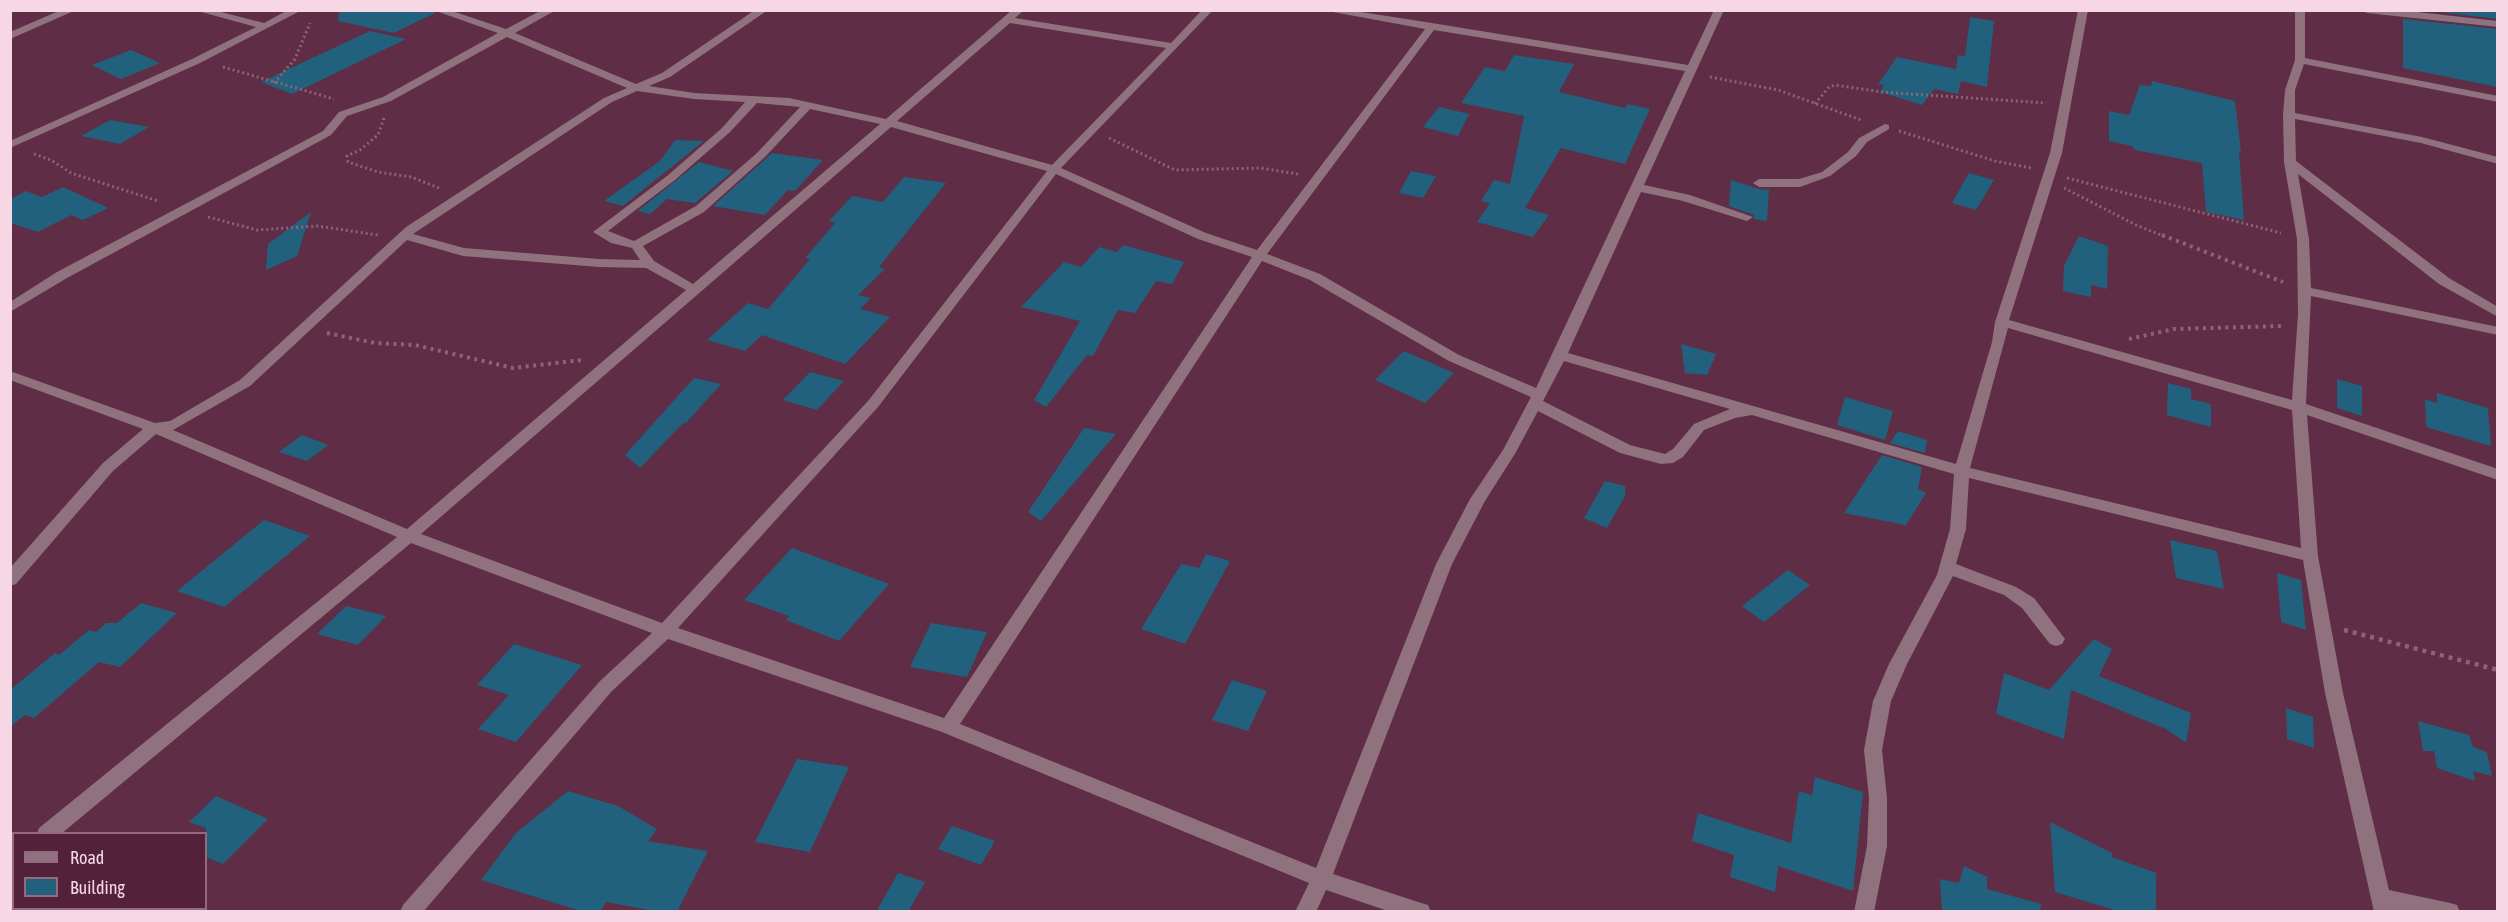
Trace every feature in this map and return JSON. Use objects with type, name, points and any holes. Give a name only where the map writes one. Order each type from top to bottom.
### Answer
[{"type":"street","points":[[10,36],[71,10]]},
{"type":"street","points":[[199,10],[265,26]]},
{"type":"street","points":[[438,10],[507,33],[637,88],[694,96],[808,105],[890,123],[1054,169],[1202,236],[1314,277],[1454,358],[1538,399],[1625,449],[1661,459],[1673,457],[1699,427],[1733,413],[1753,411]]},
{"type":"street","points":[[10,308],[62,275],[327,134],[343,114],[387,99],[551,10]]},
{"type":"street","points":[[10,580],[91,484],[154,428],[174,425],[245,383],[353,285],[404,235],[556,132],[608,100],[666,75],[763,10]]},
{"type":"street","points":[[48,832],[409,536],[1019,10]]},
{"type":"street","points":[[410,912],[549,748],[606,686],[665,631],[873,404],[1054,169],[1208,10]]},
{"type":"street","points":[[1327,10],[1691,69]]},
{"type":"street","points":[[1305,912],[1321,879],[1444,564],[1478,499],[1509,452],[1560,355],[1719,10]]},
{"type":"street","points":[[1864,912],[1876,846],[1878,798],[1873,750],[1882,701],[1947,567],[1958,529],[1962,471],[1999,342],[2002,322],[2056,153],[2083,10]]},
{"type":"street","points":[[2300,10],[2300,60],[2290,90],[2289,115],[2290,162],[2303,239],[2304,323],[2299,407],[2310,556],[2334,693],[2383,905],[2450,912]]},
{"type":"street","points":[[2367,10],[2498,24]]},
{"type":"street","points":[[10,145],[196,61],[296,11]]},
{"type":"street","points":[[1008,20],[1093,36],[1173,46]]},
{"type":"street","points":[[948,727],[1259,256],[1432,26]]},
{"type":"street","points":[[2300,60],[2498,99]]},
{"type":"street","points":[[754,99],[726,130],[671,178],[599,232],[615,240],[636,245],[683,221],[700,209],[761,155],[808,105]]},
{"type":"street","points":[[2289,115],[2422,140],[2498,161]]},
{"type":"street","points":[[1759,183],[1800,183],[1826,174],[1852,154],[1863,140],[1885,127]]},
{"type":"street","points":[[2290,162],[2444,281],[2498,313]]},
{"type":"street","points":[[1637,187],[1686,198],[1747,217]]},
{"type":"street","points":[[404,235],[472,253],[599,263],[649,264]]},
{"type":"street","points":[[636,245],[649,264],[696,290]]},
{"type":"street","points":[[2303,290],[2498,331]]},
{"type":"street","points":[[2002,322],[2299,407],[2498,475]]},
{"type":"street","points":[[1560,355],[1962,471],[2310,556]]},
{"type":"street","points":[[10,375],[154,428],[409,536],[665,631],[948,727],[1321,879],[1421,912]]},
{"type":"street","points":[[1947,567],[2010,591],[2028,603],[2056,639]]},
{"type":"path","points":[[274,83],[296,59],[310,24],[308,16],[296,11]]},
{"type":"path","points":[[1815,104],[1829,87],[1835,85],[1881,92],[1975,100],[2027,103],[2065,101]]},
{"type":"path","points":[[1093,129],[1175,170],[1260,168],[1319,176]]},
{"type":"path","points":[[2048,176],[2303,239]]},
{"type":"path","points":[[2048,176],[2138,226],[2303,290]]},
{"type":"path","points":[[2099,350],[2119,341],[2174,329],[2245,329],[2304,323]]},
{"type":"path","points":[[305,327],[375,343],[415,345],[513,368],[577,360],[616,359]]},
{"type":"path","points":[[2322,625],[2474,662],[2498,670]]},
{"type":"building","points":[[339,10],[431,10],[435,13],[394,33],[338,21]]},
{"type":"building","points":[[2424,10],[2498,10],[2498,19]]},
{"type":"building","points":[[1970,17],[1994,21],[1987,87],[1961,81],[1958,94],[1934,89],[1922,105],[1880,92],[1884,85],[1878,84],[1897,57],[1956,69],[1958,55],[1965,56]]},
{"type":"building","points":[[2403,19],[2498,29],[2498,87],[2403,68]]},
{"type":"building","points":[[370,31],[406,39],[292,94],[261,82]]},
{"type":"building","points":[[131,50],[160,63],[121,79],[92,65]]},
{"type":"building","points":[[1514,55],[1574,64],[1559,92],[1625,108],[1627,104],[1650,109],[1625,164],[1561,148],[1525,208],[1549,215],[1533,237],[1477,222],[1490,203],[1481,201],[1494,180],[1510,184],[1524,116],[1461,103],[1485,67],[1505,71]]},
{"type":"building","points":[[2152,81],[2235,101],[2241,152],[2239,151],[2244,220],[2206,212],[2202,163],[2135,150],[2132,146],[2109,141],[2109,111],[2129,115],[2140,85],[2151,86]]},
{"type":"building","points":[[1439,107],[1469,114],[1458,136],[1423,127]]},
{"type":"building","points":[[110,120],[149,127],[120,144],[81,136]]},
{"type":"building","points":[[675,140],[704,141],[623,206],[604,201],[660,161]]},
{"type":"building","points":[[772,153],[823,160],[795,191],[788,190],[765,215],[713,206]]},
{"type":"building","points":[[699,162],[733,171],[695,203],[667,199],[650,214],[638,211]]},
{"type":"building","points":[[1411,171],[1436,176],[1423,198],[1399,193]]},
{"type":"building","points":[[1969,173],[1994,180],[1976,210],[1952,203]]},
{"type":"building","points":[[904,177],[946,183],[879,267],[885,269],[858,295],[871,298],[860,309],[890,317],[845,364],[762,335],[745,351],[707,340],[748,303],[768,309],[810,259],[805,258],[835,223],[829,221],[852,196],[883,202]]},
{"type":"building","points":[[1731,180],[1769,190],[1767,221],[1754,219],[1754,215],[1729,206]]},
{"type":"building","points":[[63,187],[108,208],[83,220],[71,215],[38,232],[10,223],[10,199],[26,191],[42,197]]},
{"type":"building","points":[[311,212],[297,256],[266,270],[268,244]]},
{"type":"building","points":[[2079,236],[2108,246],[2107,289],[2091,285],[2091,297],[2063,291],[2064,266]]},
{"type":"building","points":[[1123,245],[1184,262],[1172,284],[1156,281],[1135,313],[1118,310],[1093,356],[1087,355],[1046,407],[1034,400],[1080,321],[1021,307],[1064,262],[1081,267],[1099,247],[1117,252]]},
{"type":"building","points":[[1681,344],[1716,354],[1707,375],[1685,373]]},
{"type":"building","points":[[1404,351],[1454,373],[1425,403],[1375,380]]},
{"type":"building","points":[[810,372],[844,381],[817,410],[783,400]]},
{"type":"building","points":[[694,378],[721,384],[686,423],[683,423],[640,468],[625,455]]},
{"type":"building","points":[[2337,379],[2362,386],[2362,416],[2337,408]]},
{"type":"building","points":[[2168,383],[2191,389],[2191,399],[2211,404],[2211,427],[2167,415]]},
{"type":"building","points":[[2437,393],[2488,408],[2491,446],[2426,427],[2425,399],[2437,403]]},
{"type":"building","points":[[1845,397],[1893,411],[1885,440],[1837,425]]},
{"type":"building","points":[[1084,428],[1116,434],[1041,521],[1028,512]]},
{"type":"building","points":[[1898,431],[1927,440],[1925,453],[1890,443]]},
{"type":"building","points":[[302,435],[328,445],[307,461],[279,452]]},
{"type":"building","points":[[1882,455],[1922,467],[1918,489],[1926,493],[1906,525],[1844,513]]},
{"type":"building","points":[[1605,481],[1625,486],[1625,496],[1607,528],[1584,518]]},
{"type":"building","points":[[264,520],[310,536],[224,607],[177,591]]},
{"type":"building","points":[[2170,540],[2217,551],[2224,589],[2176,578]]},
{"type":"building","points":[[792,548],[889,584],[839,641],[786,620],[789,616],[744,600]]},
{"type":"building","points":[[1206,554],[1230,561],[1185,644],[1141,629],[1181,564],[1199,568]]},
{"type":"building","points":[[1788,570],[1810,585],[1764,622],[1742,606]]},
{"type":"building","points":[[2277,573],[2301,580],[2306,630],[2281,622]]},
{"type":"building","points":[[141,603],[177,613],[120,667],[99,662],[34,718],[25,715],[10,727],[10,690],[55,653],[59,655],[89,630],[96,632],[106,623],[117,623]]},
{"type":"building","points":[[346,606],[386,616],[358,645],[317,634]]},
{"type":"building","points":[[931,623],[987,632],[967,677],[910,667]]},
{"type":"building","points":[[2094,639],[2112,649],[2099,676],[2191,713],[2186,743],[2166,729],[2071,690],[2064,739],[1996,714],[2004,673],[2049,690]]},
{"type":"building","points":[[514,644],[582,665],[516,742],[478,729],[509,695],[477,685]]},
{"type":"building","points":[[1232,680],[1267,691],[1248,731],[1212,720]]},
{"type":"building","points":[[2286,708],[2313,717],[2314,748],[2287,739]]},
{"type":"building","points":[[2418,721],[2469,735],[2473,747],[2487,752],[2492,776],[2473,771],[2475,781],[2437,768],[2434,751],[2423,751]]},
{"type":"building","points":[[797,759],[849,767],[810,852],[755,842]]},
{"type":"building","points":[[1815,777],[1863,792],[1853,891],[1778,866],[1775,892],[1730,877],[1734,855],[1692,841],[1698,813],[1791,843],[1799,791],[1812,795]]},
{"type":"building","points":[[568,791],[618,806],[657,829],[648,841],[708,851],[677,912],[660,912],[606,902],[600,912],[584,912],[481,880],[516,833]]},
{"type":"building","points":[[216,796],[268,819],[223,864],[207,857],[206,828],[189,822]]},
{"type":"building","points":[[2050,822],[2112,853],[2112,857],[2156,873],[2156,912],[2121,912],[2055,892]]},
{"type":"building","points":[[952,826],[995,841],[981,865],[938,849]]},
{"type":"building","points":[[1964,866],[1987,877],[1987,889],[2041,904],[2040,912],[1942,912],[1940,879],[1959,883]]},
{"type":"building","points":[[898,873],[925,882],[908,912],[876,912]]}]
